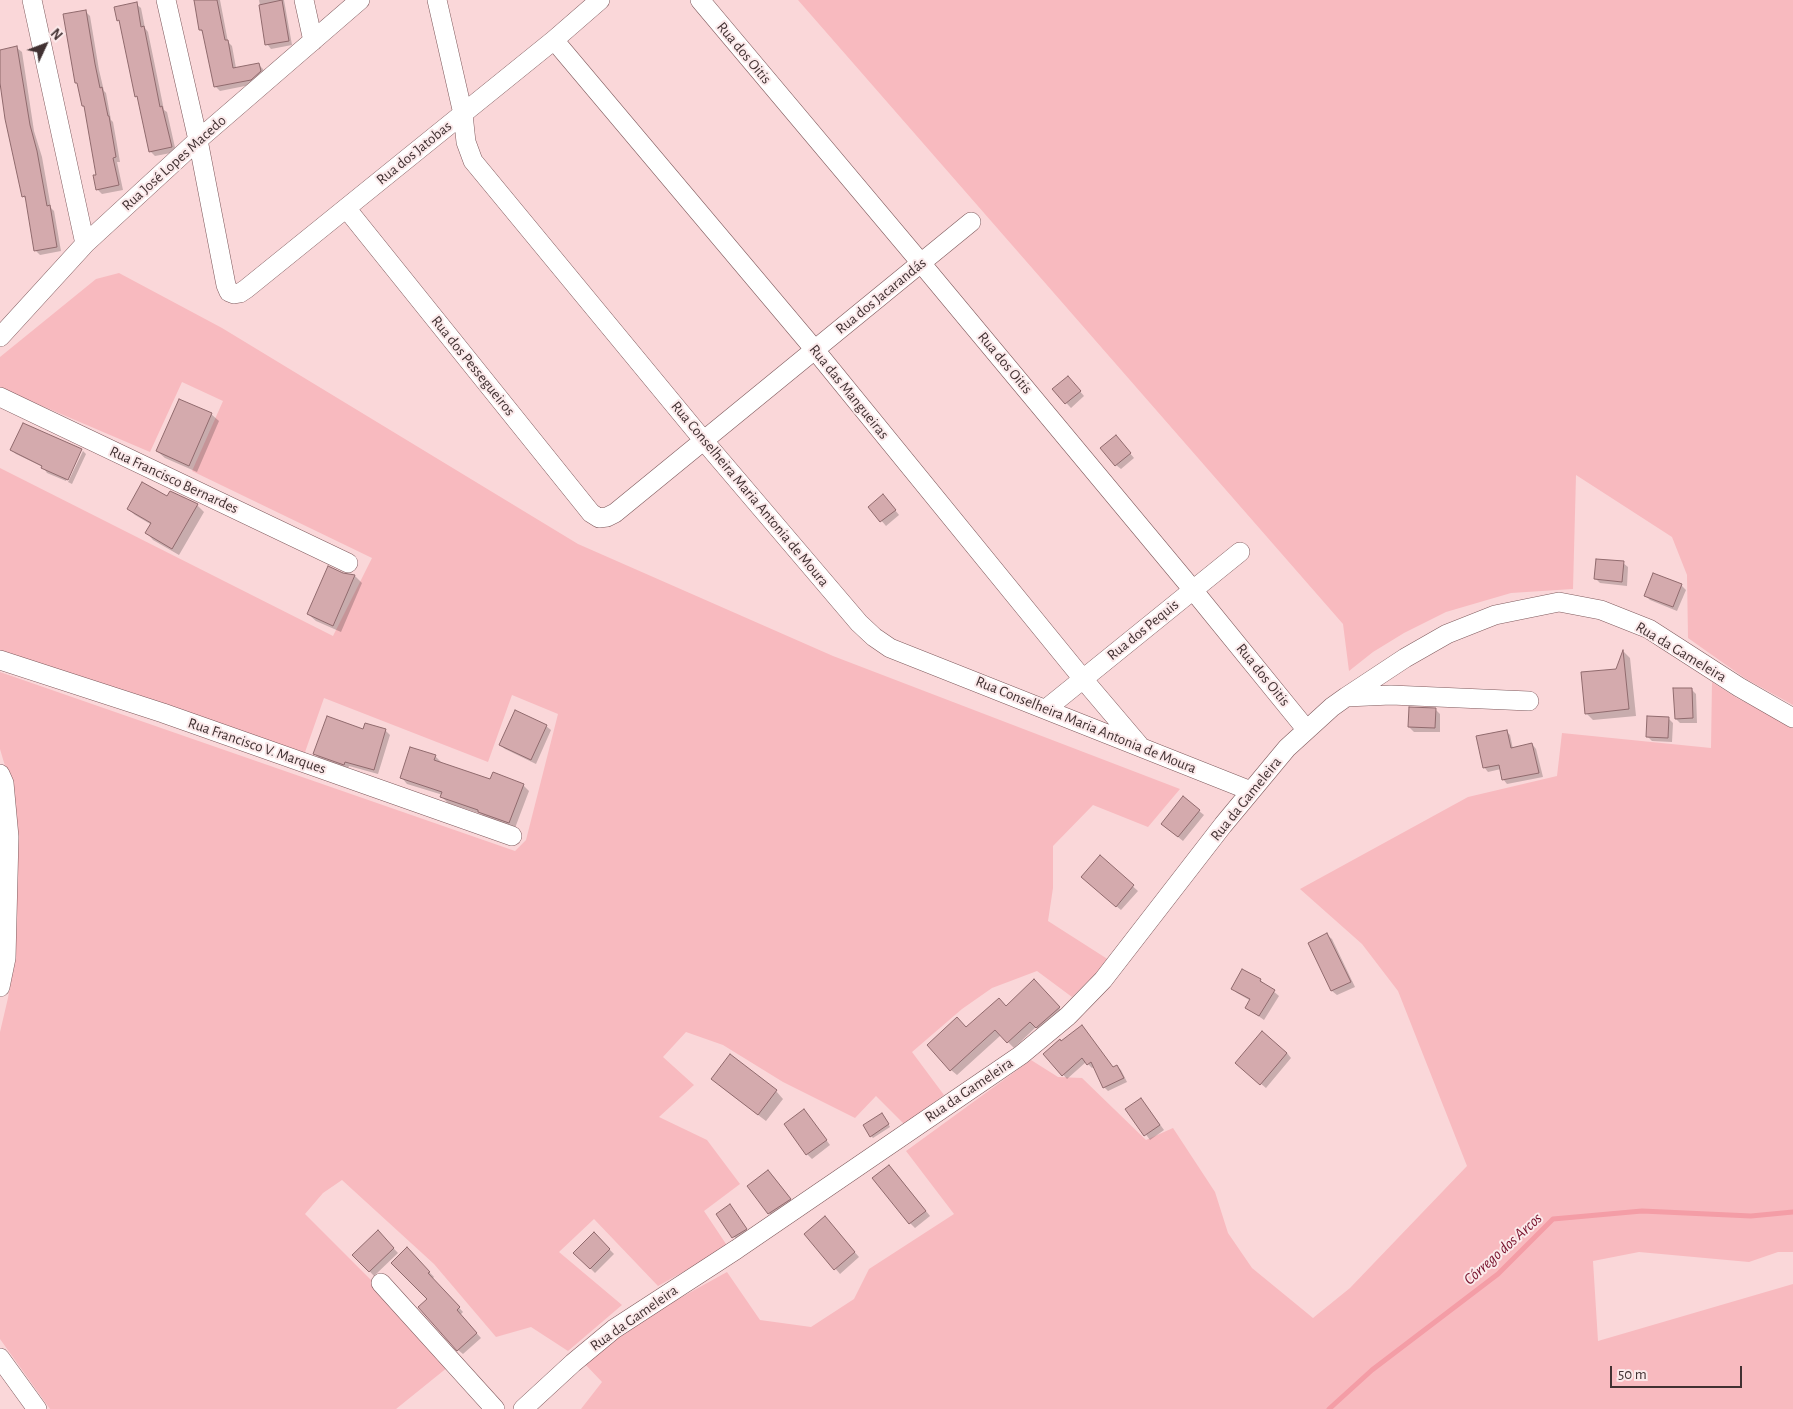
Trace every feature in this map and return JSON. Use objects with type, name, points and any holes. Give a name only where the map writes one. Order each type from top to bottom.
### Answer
[{"type":"street","points":[[32,0],[84,244]]},
{"type":"street","points":[[166,0],[198,140]]},
{"type":"street","points":[[304,0],[313,41]]},
{"type":"street","name":"Rua José Lopes Macedo","points":[[0,337],[84,244],[198,140],[360,0]]},
{"type":"street","name":"Rua Conselheira Maria Antonia de Moura","points":[[437,0],[462,114],[466,142],[473,161],[704,441],[859,623],[890,648],[1251,792]]},
{"type":"street","name":"Rua dos Jatobas","points":[[198,140],[226,285],[230,292],[234,294],[240,293],[554,40],[600,0]]},
{"type":"street","name":"Rua dos Oitis","points":[[700,0],[1193,590],[1306,729]]},
{"type":"street","name":"Rua das Mangueiras","points":[[554,40],[815,350],[1083,679],[1141,747]]},
{"type":"street","name":"Rua dos Pessegueiros","points":[[346,208],[591,513],[599,518],[603,518]]},
{"type":"street","name":"Rua dos Jacarandás","points":[[603,518],[615,513],[971,222]]},
{"type":"street","name":"Rua Francisco Bernardes","points":[[0,397],[348,563]]},
{"type":"street","name":"Rua dos Pequis","points":[[1046,709],[1240,552]]},
{"type":"street","name":"Rua da Gameleira","points":[[523,1409],[573,1363],[614,1329],[737,1249],[1043,1038],[1068,1016],[1103,980],[1251,792],[1306,729],[1346,697],[1405,658],[1446,634],[1495,615],[1559,602],[1600,610],[1649,630],[1739,687],[1793,718]]},
{"type":"street","name":"Rua Francisco V. Marques","points":[[0,660],[163,713],[512,836]]},
{"type":"street","points":[[1346,697],[1391,695],[1529,701]]},
{"type":"street","points":[[0,774],[4,784],[9,837],[6,958],[0,987]]},
{"type":"street","points":[[381,1283],[495,1409]]},
{"type":"street","points":[[0,1358],[37,1409]]},
{"type":"shaded area","points":[[798,0],[1793,0],[1793,705],[1746,679],[1688,638],[1687,575],[1672,537],[1576,475],[1573,589],[1511,593],[1446,612],[1404,633],[1373,652],[1349,671],[1343,624]]},
{"type":"shaded area","points":[[119,273],[222,328],[578,544],[833,656],[1180,789],[1148,827],[1093,805],[1053,846],[1053,888],[1048,921],[1109,960],[1072,997],[1037,971],[992,988],[962,1009],[912,1052],[944,1095],[904,1124],[876,1096],[855,1118],[783,1082],[723,1045],[686,1032],[663,1057],[694,1085],[659,1117],[707,1140],[740,1184],[704,1211],[728,1247],[658,1286],[594,1219],[559,1252],[622,1305],[568,1351],[531,1327],[496,1337],[434,1264],[342,1180],[323,1193],[305,1214],[372,1281],[448,1367],[396,1409],[50,1409],[0,1339],[0,1032],[14,961],[10,783],[0,749],[0,672],[515,851],[526,840],[558,714],[512,695],[488,762],[324,698],[304,755],[0,654],[0,468],[333,636],[372,558],[192,471],[223,401],[182,382],[150,452],[0,388],[0,357],[96,279]]},
{"type":"shaded area","points":[[1712,682],[1737,698],[1793,727],[1793,1252],[1778,1252],[1749,1262],[1639,1252],[1593,1261],[1598,1341],[1793,1284],[1793,1409],[581,1409],[602,1382],[584,1363],[642,1319],[727,1272],[760,1320],[811,1327],[854,1299],[869,1269],[954,1214],[906,1151],[1031,1060],[1058,1077],[1082,1078],[1146,1140],[1173,1128],[1215,1192],[1228,1233],[1252,1268],[1313,1318],[1350,1288],[1467,1166],[1398,991],[1362,944],[1300,889],[1468,797],[1557,776],[1562,733],[1711,748]]},
{"type":"building","points":[[194,0],[217,0],[225,40],[228,40],[233,68],[259,63],[261,71],[251,80],[214,87],[202,30],[199,30]]},
{"type":"building","points":[[282,0],[289,41],[265,45],[259,5]]},
{"type":"building","points":[[137,2],[141,27],[144,26],[160,107],[162,106],[172,147],[149,152],[119,20],[117,21],[114,7]]},
{"type":"building","points":[[86,10],[100,88],[102,87],[109,116],[116,157],[113,158],[119,185],[96,190],[93,175],[96,175],[84,106],[82,106],[77,83],[75,83],[63,14]]},
{"type":"building","points":[[17,46],[30,125],[37,151],[47,206],[50,205],[57,247],[34,251],[25,196],[22,197],[5,119],[0,83],[0,50]]},
{"type":"building","points":[[1068,376],[1081,391],[1065,404],[1052,389]]},
{"type":"building","points":[[179,399],[212,413],[189,466],[156,451]]},
{"type":"building","points":[[23,423],[82,449],[68,480],[41,468],[42,466],[10,450]]},
{"type":"building","points":[[1116,435],[1131,453],[1115,466],[1100,448]]},
{"type":"building","points":[[142,482],[167,496],[170,491],[198,504],[172,549],[145,533],[151,523],[127,509]]},
{"type":"building","points":[[883,494],[896,510],[880,522],[868,507]]},
{"type":"building","points":[[1596,559],[1624,561],[1622,582],[1594,579]]},
{"type":"building","points":[[328,566],[343,573],[355,575],[333,626],[307,614]]},
{"type":"building","points":[[1653,573],[1682,584],[1673,607],[1644,596]]},
{"type":"building","points":[[1623,650],[1629,709],[1585,714],[1581,672],[1616,669]]},
{"type":"building","points":[[1673,688],[1692,688],[1693,718],[1675,719]]},
{"type":"building","points":[[1409,707],[1436,708],[1435,728],[1408,727]]},
{"type":"building","points":[[515,710],[547,725],[531,760],[499,745]]},
{"type":"building","points":[[327,716],[363,729],[365,723],[386,729],[374,770],[345,762],[344,765],[313,754]]},
{"type":"building","points":[[1647,716],[1669,717],[1668,738],[1646,737]]},
{"type":"building","points":[[1507,730],[1511,748],[1532,743],[1539,773],[1502,780],[1499,765],[1483,768],[1476,736]]},
{"type":"building","points":[[410,747],[436,755],[434,760],[490,779],[493,772],[524,784],[509,823],[440,797],[442,792],[400,778]]},
{"type":"building","points":[[1183,796],[1200,810],[1178,837],[1161,824]]},
{"type":"building","points":[[1100,855],[1134,885],[1116,907],[1081,877]]},
{"type":"building","points":[[1327,933],[1351,982],[1331,991],[1308,943]]},
{"type":"building","points":[[1242,969],[1261,979],[1260,981],[1275,990],[1259,1016],[1245,1008],[1250,999],[1231,989]]},
{"type":"building","points":[[1034,979],[1060,1007],[1036,1028],[1030,1022],[1007,1043],[995,1030],[950,1071],[927,1045],[957,1017],[966,1027],[999,998],[1006,1006]]},
{"type":"building","points":[[1082,1025],[1113,1067],[1117,1065],[1124,1078],[1103,1088],[1091,1062],[1087,1065],[1082,1058],[1062,1076],[1043,1054],[1060,1039],[1061,1041]]},
{"type":"building","points":[[1262,1031],[1287,1053],[1260,1085],[1235,1063]]},
{"type":"building","points":[[730,1054],[777,1090],[758,1115],[711,1079]]},
{"type":"building","points":[[1141,1098],[1160,1125],[1144,1136],[1125,1109]]},
{"type":"building","points":[[804,1109],[827,1140],[806,1155],[784,1124]]},
{"type":"building","points":[[882,1113],[889,1124],[870,1137],[863,1125]]},
{"type":"building","points":[[889,1165],[926,1211],[909,1224],[872,1178]]},
{"type":"building","points":[[768,1170],[791,1199],[768,1214],[747,1186]]},
{"type":"building","points":[[730,1204],[747,1229],[732,1238],[716,1214]]},
{"type":"building","points":[[825,1216],[855,1252],[834,1270],[804,1234]]},
{"type":"building","points":[[378,1230],[394,1248],[369,1272],[352,1255]]},
{"type":"building","points":[[594,1232],[610,1249],[590,1269],[573,1253]]},
{"type":"building","points":[[407,1247],[460,1307],[457,1310],[477,1333],[457,1351],[418,1307],[427,1299],[391,1263]]},
{"type":"waterway","name":"Córrego dos Arcos","points":[[1329,1409],[1372,1370],[1498,1274],[1553,1219],[1642,1211],[1751,1216],[1793,1212]]}]
